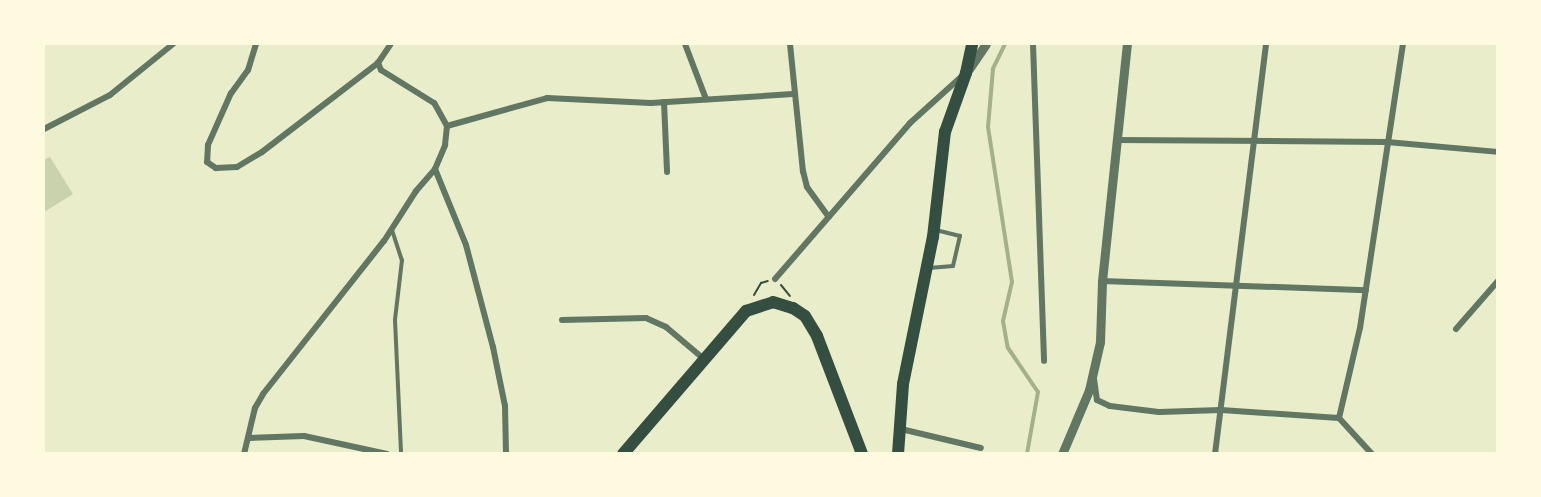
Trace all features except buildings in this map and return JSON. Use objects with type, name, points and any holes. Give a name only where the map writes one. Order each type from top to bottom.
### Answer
[{"type":"highway","points":[[898,453],[904,374],[934,229],[945,132],[966,73],[972,44]]},
{"type":"highway","points":[[622,453],[746,311],[773,302],[793,308],[805,316],[817,336],[862,453]]},
{"type":"street","points":[[44,129],[110,95],[173,44]]},
{"type":"street","points":[[256,44],[249,70],[231,93],[208,145],[207,162],[216,168],[237,167],[262,152],[378,63],[391,44]]},
{"type":"street","points":[[685,44],[706,99]]},
{"type":"street","points":[[790,44],[794,94],[807,188],[829,216]]},
{"type":"street","points":[[775,279],[910,123],[966,73],[986,44]]},
{"type":"street","points":[[1033,44],[1044,361]]},
{"type":"street","points":[[1062,453],[1093,374],[1100,342],[1102,281],[1127,44]]},
{"type":"street","points":[[1215,453],[1266,44]]},
{"type":"street","points":[[1339,417],[1366,290],[1403,44]]},
{"type":"street","points":[[244,453],[255,408],[263,393],[392,229],[435,169],[445,145],[447,126],[434,103],[381,70],[378,63]]},
{"type":"street","points":[[447,126],[548,98],[664,102],[794,94]]},
{"type":"street","points":[[664,102],[667,172]]},
{"type":"street","points":[[1116,140],[1387,141],[1497,152]]},
{"type":"street","points":[[435,169],[466,245],[493,347],[505,406],[506,453]]},
{"type":"street","points":[[1102,281],[1366,290]]},
{"type":"street","points":[[1456,329],[1497,281]]},
{"type":"street","points":[[562,320],[646,318],[666,327],[705,359]]},
{"type":"street","points":[[1093,374],[1101,404],[1159,412],[1221,410],[1339,417],[1372,453]]},
{"type":"street","points":[[901,429],[981,448]]},
{"type":"street","points":[[249,438],[304,436],[387,453]]},
{"type":"lane","points":[[392,229],[402,260],[395,320],[401,453]]},
{"type":"lane","points":[[926,269],[953,266],[960,236],[934,229]]},
{"type":"path","points":[[746,311],[761,283],[775,279],[789,292],[793,308]]},
{"type":"green space","points":[[50,157],[73,194],[44,212],[44,160]]},
{"type":"waterway","points":[[1005,44],[993,69],[988,127],[1012,282],[1003,321],[1008,348],[1038,392],[1027,454]]}]
